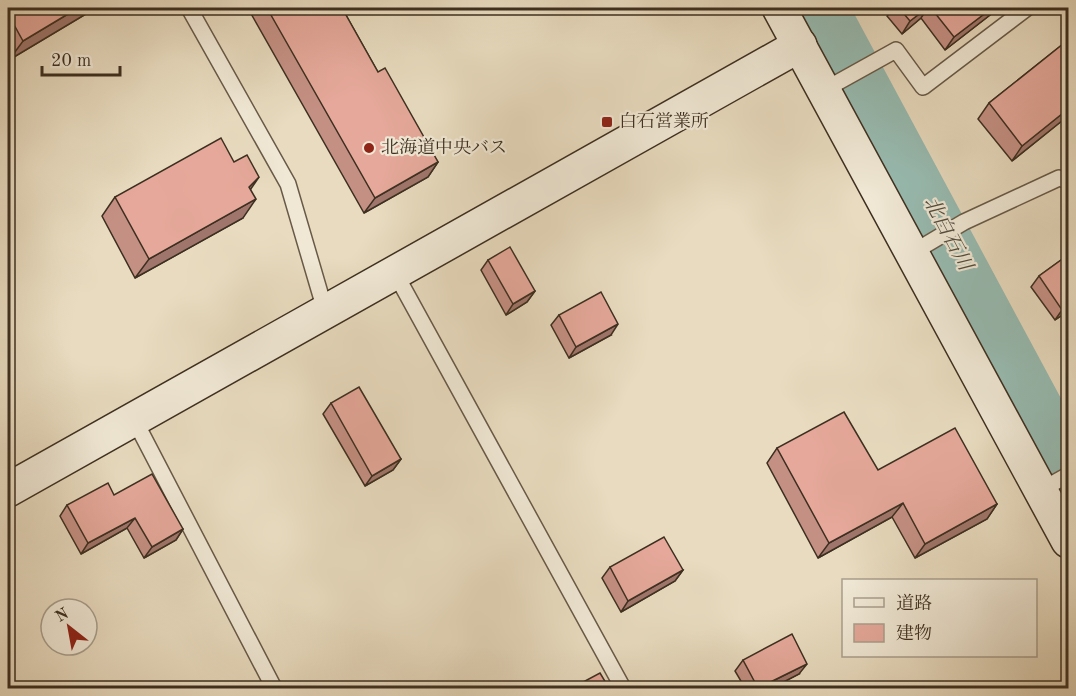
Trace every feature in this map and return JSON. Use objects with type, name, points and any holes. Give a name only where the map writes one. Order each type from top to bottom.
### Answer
[{"type":"street","points":[[779,8],[800,45],[832,85],[919,249],[1056,482],[1068,541]]},
{"type":"street","points":[[8,490],[394,271],[800,45]]},
{"type":"lane","points":[[189,8],[288,184],[325,310]]},
{"type":"lane","points":[[832,85],[896,50],[924,87],[1027,8]]},
{"type":"lane","points":[[919,249],[964,222],[1059,178],[1068,181]]},
{"type":"lane","points":[[394,271],[622,688]]},
{"type":"lane","points":[[134,419],[274,688]]},
{"type":"building","points":[[8,8],[78,8],[23,41],[8,14]]},
{"type":"building","points":[[267,8],[342,8],[378,72],[385,68],[438,162],[375,198]]},
{"type":"building","points":[[899,8],[927,8],[910,21]]},
{"type":"building","points":[[931,8],[992,8],[954,37]]},
{"type":"building","points":[[1068,40],[1068,109],[1022,146],[989,103]]},
{"type":"building","points":[[221,138],[234,162],[247,155],[259,177],[249,187],[256,199],[149,259],[115,197]]},
{"type":"building","points":[[510,247],[535,291],[513,304],[488,260]]},
{"type":"building","points":[[1068,255],[1068,305],[1062,310],[1039,276]]},
{"type":"building","points":[[601,292],[618,324],[576,347],[559,315]]},
{"type":"building","points":[[359,387],[401,459],[372,476],[331,403]]},
{"type":"building","points":[[844,412],[878,470],[955,428],[997,504],[925,544],[903,503],[829,543],[777,448]]},
{"type":"building","points":[[152,474],[183,529],[152,547],[135,518],[88,543],[67,505],[108,483],[114,495]]},
{"type":"building","points":[[664,537],[683,570],[628,601],[610,567]]},
{"type":"building","points":[[792,634],[807,664],[758,688],[743,660]]},
{"type":"building","points":[[600,673],[609,688],[572,688]]},
{"type":"waterway","name":"北白石川","points":[[825,8],[1068,460]]},
{"type":"place","name":"白石営業所","points":[[607,122]]},
{"type":"place","name":"北海道中央バス","points":[[369,148]]}]
